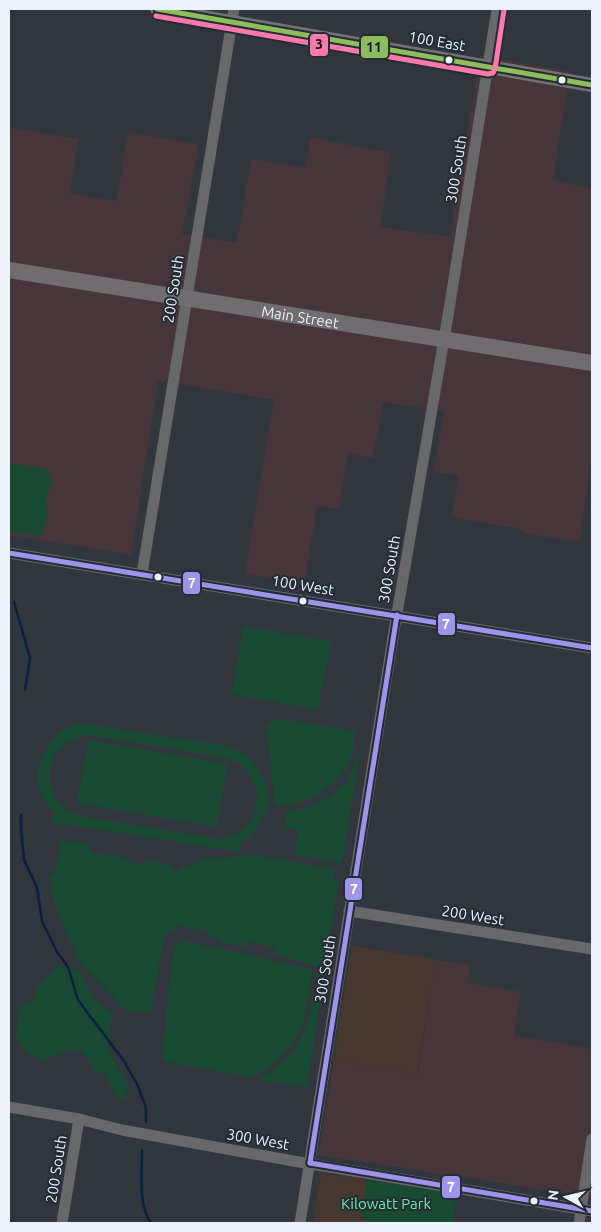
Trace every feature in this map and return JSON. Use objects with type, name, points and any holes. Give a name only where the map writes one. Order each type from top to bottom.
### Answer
[{"type":"highway","name":"Main Street","points":[[9,270],[592,363]]},
{"type":"main road","name":"100 East","points":[[157,9],[233,15],[488,67],[592,85]]},
{"type":"street","name":"300 South","points":[[300,1223],[397,615],[497,9]]},
{"type":"street","name":"200 South","points":[[142,574],[233,15]]},
{"type":"street","name":"100 West","points":[[9,553],[592,648]]},
{"type":"street","name":"200 West","points":[[349,911],[592,949]]},
{"type":"street","name":"300 West","points":[[9,1107],[79,1119],[122,1130],[310,1164],[587,1210]]},
{"type":"street","name":"200 South","points":[[62,1223],[79,1119]]},
{"type":"street","points":[[579,1223],[587,1210],[592,1139]]},
{"type":"shaded area","points":[[480,56],[570,71],[553,180],[592,188],[592,466],[590,466],[580,542],[529,534],[516,528],[452,518],[459,475],[434,472],[444,411],[383,402],[373,458],[348,454],[339,509],[317,506],[304,584],[245,574],[274,400],[158,381],[131,555],[9,535],[9,128],[78,139],[70,193],[117,201],[128,132],[199,144],[182,234],[237,243],[251,159],[306,168],[310,138],[390,152],[381,227],[450,237]]},
{"type":"shaded area","points":[[352,946],[436,959],[417,1074],[333,1060]]},
{"type":"shaded area","points":[[436,960],[471,965],[468,983],[521,992],[514,1036],[592,1049],[592,1197],[318,1155],[334,1060],[418,1074]]},
{"type":"shaded area","points":[[321,1173],[367,1180],[361,1219],[368,1220],[368,1223],[313,1223]]},
{"type":"green space","points":[[9,463],[47,469],[52,479],[46,500],[48,518],[41,536],[9,531]]},
{"type":"green space","points":[[244,626],[331,642],[318,710],[231,694]]},
{"type":"green space","points":[[275,718],[356,731],[350,761],[334,782],[326,789],[306,800],[285,806],[275,806],[267,727]]},
{"type":"green space","points":[[81,723],[227,746],[245,754],[259,768],[267,785],[268,806],[260,825],[249,837],[241,842],[239,852],[53,822],[54,813],[43,799],[39,790],[38,773],[40,764],[52,740],[68,728]],"holes":[[[86,735],[215,756],[234,761],[246,770],[254,784],[257,800],[256,808],[249,823],[236,834],[219,839],[84,817],[65,809],[56,798],[51,784],[50,770],[59,750],[75,739]]]},
{"type":"green space","points":[[88,740],[228,764],[217,827],[77,803]]},
{"type":"green space","points":[[361,750],[342,863],[294,855],[298,830],[284,827],[287,811],[315,804],[334,793],[346,780]]},
{"type":"green space","points":[[61,840],[91,845],[90,852],[129,858],[128,862],[145,864],[146,860],[168,864],[176,873],[184,866],[190,867],[202,859],[254,855],[335,869],[334,879],[339,880],[307,1087],[258,1080],[276,1069],[296,1046],[311,1008],[318,967],[275,954],[274,948],[248,941],[246,947],[220,942],[220,939],[207,936],[208,931],[179,926],[164,935],[151,1011],[128,1012],[80,963],[54,903],[49,874],[54,875]]},
{"type":"green space","points":[[181,941],[235,951],[312,970],[304,1022],[295,1039],[277,1062],[250,1077],[163,1061],[167,1000],[175,946]]},
{"type":"green space","points":[[59,966],[78,969],[97,1003],[112,1013],[108,1050],[129,1086],[124,1100],[116,1097],[105,1074],[94,1071],[84,1053],[71,1050],[42,1061],[23,1049],[16,1036],[20,1006],[34,1000],[38,987]]},
{"type":"green space","name":"Kilowatt Park","points":[[367,1180],[457,1194],[452,1223],[368,1223],[368,1220],[361,1219]]},
{"type":"waterway","points":[[14,602],[30,658],[25,690]]},
{"type":"waterway","points":[[21,815],[24,860],[37,887],[42,921],[57,952],[68,967],[78,1000],[124,1061],[138,1086],[146,1108],[146,1121]]},
{"type":"waterway","points":[[142,1151],[142,1198],[151,1223]]},
{"type":"transit line","name":"11","points":[[157,9],[592,85]]},
{"type":"transit line","name":"3","points":[[156,16],[488,74],[493,73],[495,69],[504,10]]},
{"type":"transit line","name":"7","points":[[9,553],[592,648]]},
{"type":"transit line","name":"7","points":[[310,1163],[397,615]]},
{"type":"transit line","name":"7","points":[[310,1163],[592,1211]]}]
